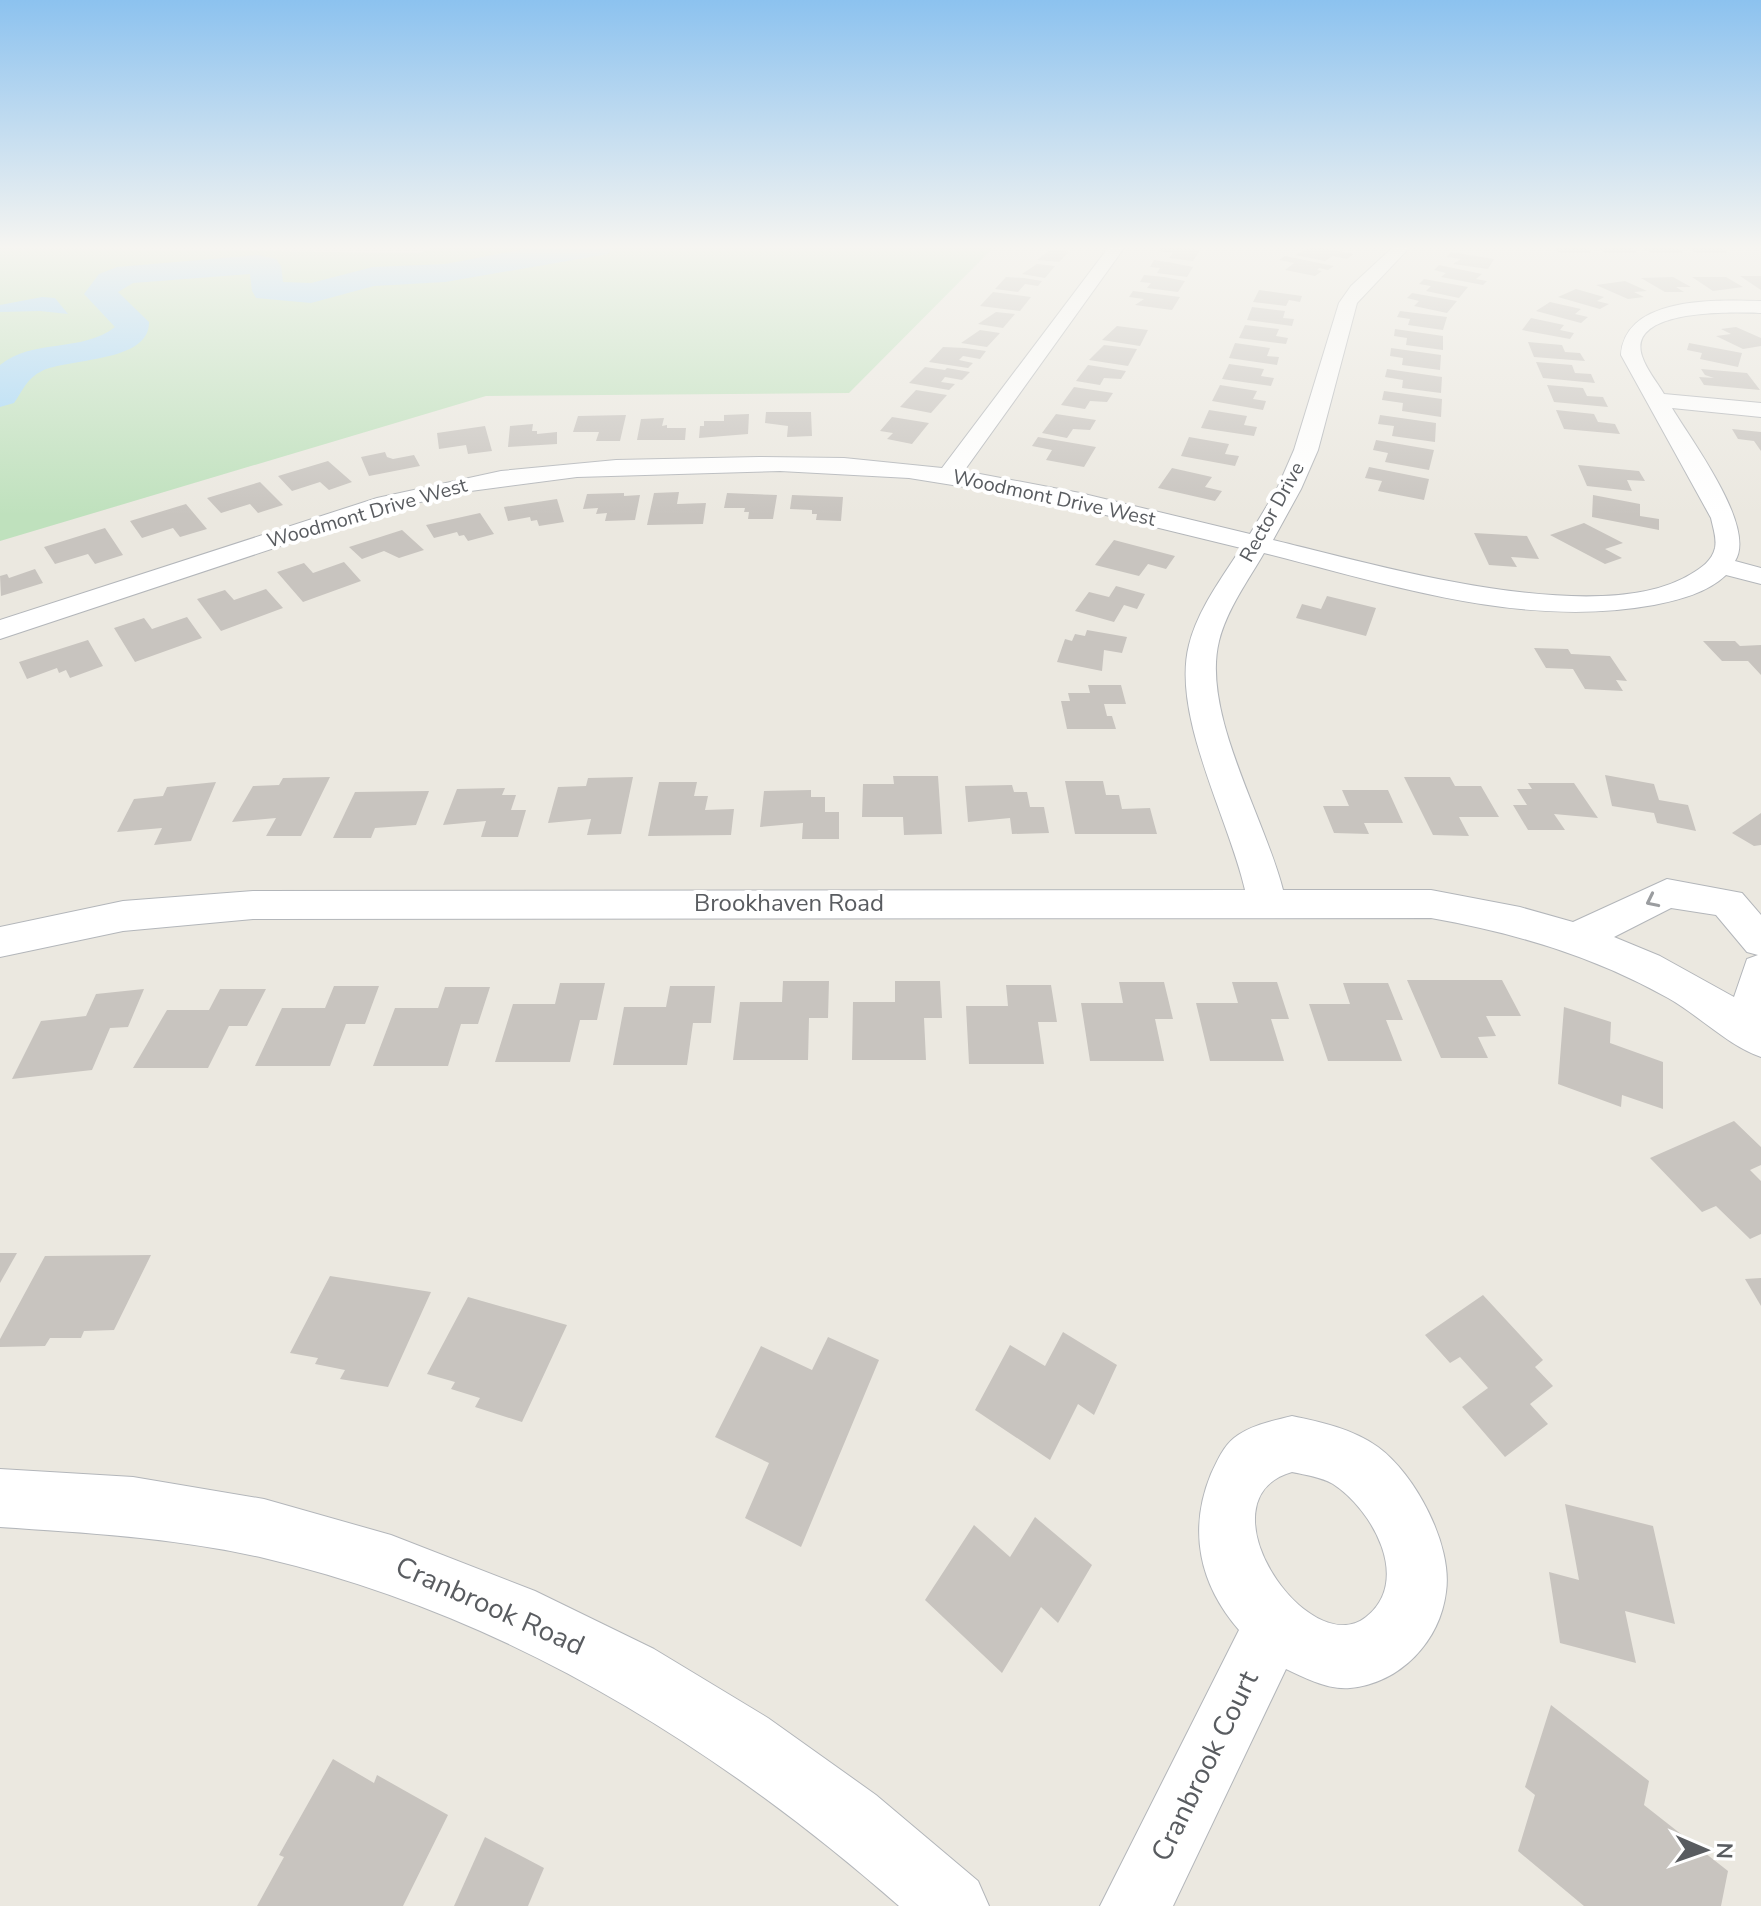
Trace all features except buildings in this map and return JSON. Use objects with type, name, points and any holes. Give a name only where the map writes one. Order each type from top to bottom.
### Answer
[{"type":"street","points":[[948,476],[1050,337]]},
{"type":"street","name":"Rector Drive","points":[[1267,902],[1261,871],[1204,710],[1200,670],[1210,622],[1291,483],[1305,452],[1338,337]]},
{"type":"street","points":[[1631,337],[1631,355],[1724,518],[1729,545],[1721,565],[1761,576]]},
{"type":"street","points":[[1657,400],[1761,410]]},
{"type":"street","name":"Woodmont Drive West","points":[[0,630],[386,503],[449,486],[512,475],[594,467],[783,463],[866,467],[948,476],[1040,492],[1469,594],[1557,605],[1610,604],[1657,596],[1700,580],[1721,565]]},
{"type":"street","points":[[1577,938],[1667,893],[1728,903],[1761,941]]},
{"type":"street","name":"Brookhaven Road","points":[[0,942],[123,916],[253,905],[1431,904],[1494,913],[1577,938],[1681,985],[1754,1033]]},
{"type":"street","points":[[1754,1033],[1761,970]]},
{"type":"street","name":"Cranbrook Road","points":[[0,1498],[95,1502],[260,1526],[390,1562],[551,1627],[717,1720],[889,1848],[953,1906]]},
{"type":"street","name":"Cranbrook Court","points":[[1136,1906],[1274,1626]]},
{"type":"green space","points":[[0,337],[905,337],[849,393],[486,396],[0,541]]},
{"type":"waterway","points":[[0,395],[12,374],[31,362],[107,346],[124,337]]}]
